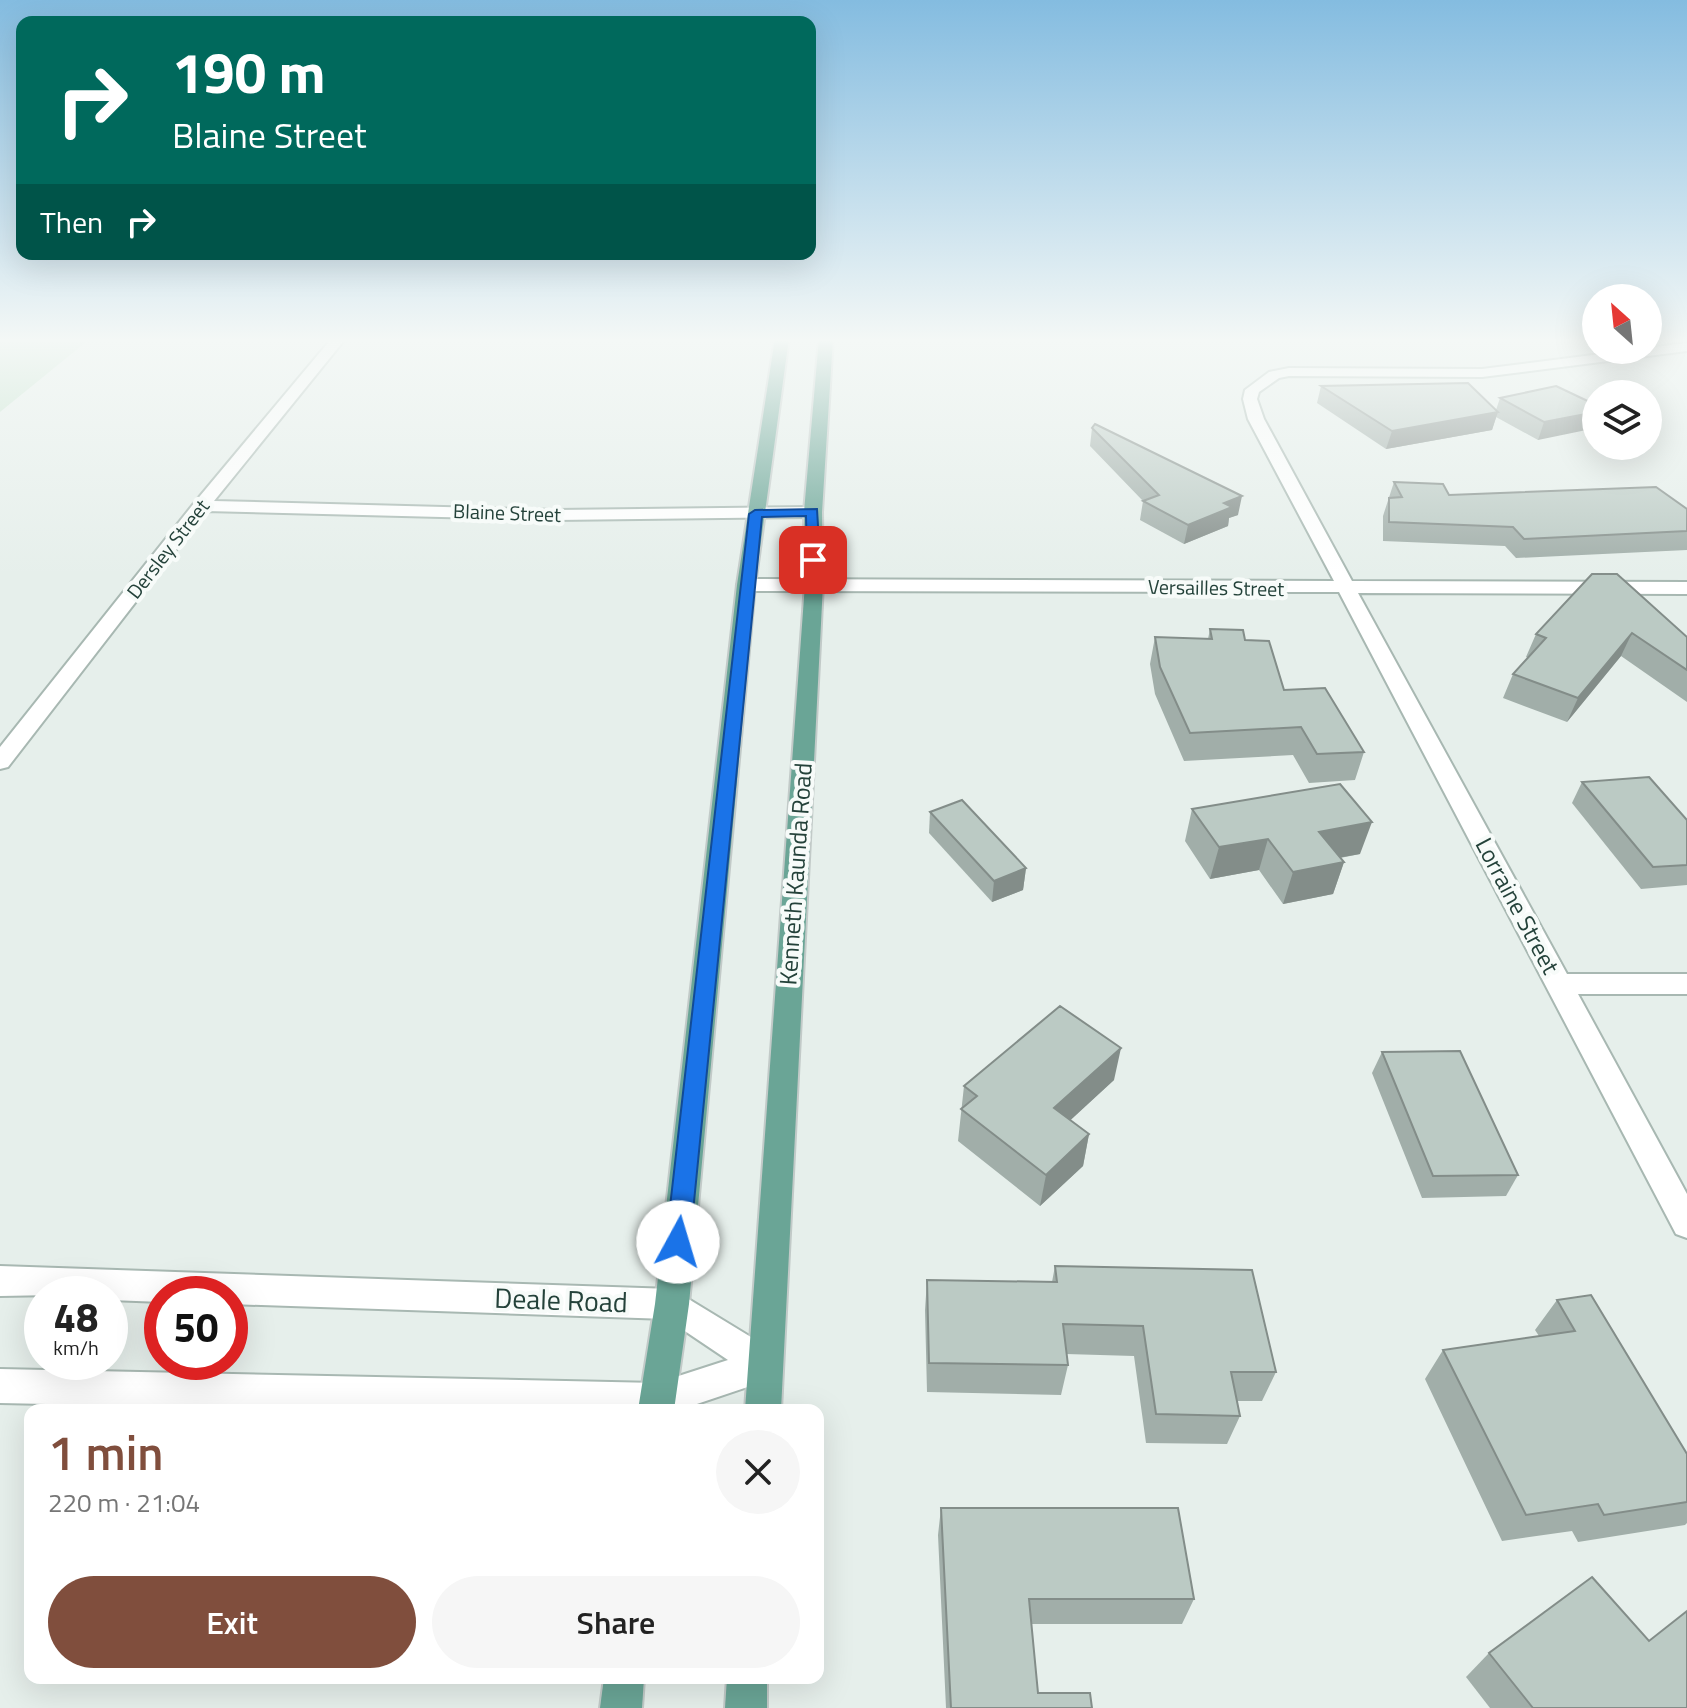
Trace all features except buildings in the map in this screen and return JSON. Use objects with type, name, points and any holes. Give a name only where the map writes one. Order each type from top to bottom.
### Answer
[{"type":"main road","points":[[656,1404],[672,1304],[746,585],[770,418]]},
{"type":"main road","name":"Kenneth Kaunda Road","points":[[763,1404],[814,584],[813,512],[820,418]]},
{"type":"main road","points":[[621,1708],[623,1684]]},
{"type":"main road","points":[[746,1708],[747,1684]]},
{"type":"street","name":"Dersley Street","points":[[0,762],[274,418]]},
{"type":"street","name":"Lorraine Street","points":[[1256,418],[1687,1224]]},
{"type":"street","name":"Blaine Street","points":[[201,506],[556,515],[813,512]]},
{"type":"street","name":"Versailles Street","points":[[746,585],[1687,588]]},
{"type":"street","points":[[1559,984],[1687,984]]},
{"type":"street","name":"Deale Road","points":[[0,1281],[672,1304]]},
{"type":"street","points":[[672,1304],[765,1365]]},
{"type":"street","points":[[659,1404],[765,1365]]},
{"type":"street","points":[[0,1386],[621,1404]]},
{"type":"route","points":[[678,1242],[755,514],[813,512],[813,560]]}]
